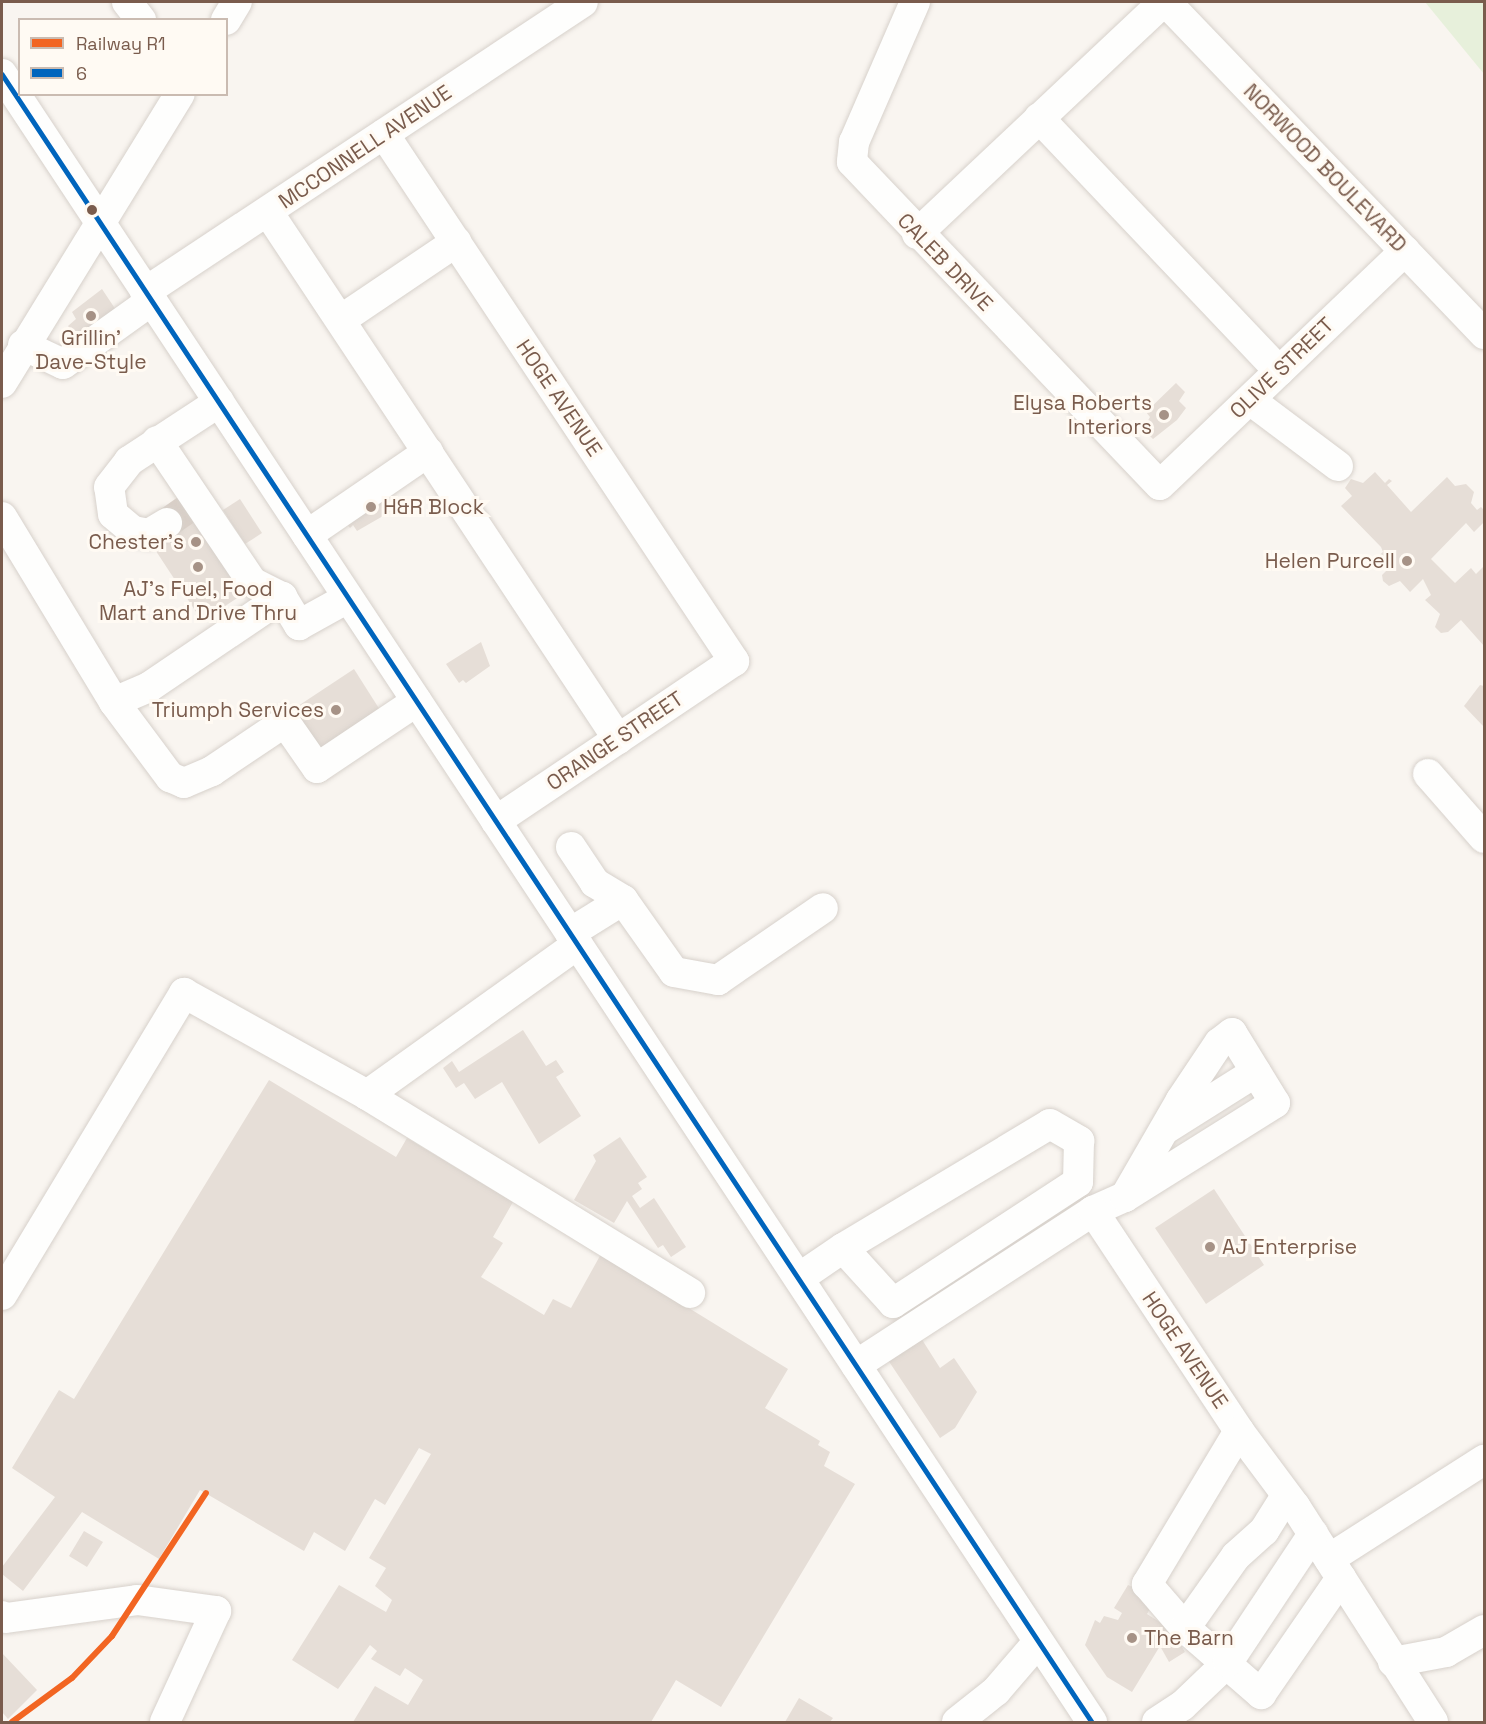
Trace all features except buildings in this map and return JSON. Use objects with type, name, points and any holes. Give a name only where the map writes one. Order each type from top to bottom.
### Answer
[{"type":"street","points":[[127,2],[139,18]]},
{"type":"street","name":"MCCONNELL AVENUE","points":[[10,360],[63,364],[143,302],[268,212],[384,134],[546,11],[583,2]]},
{"type":"street","name":"CALEB DRIVE","points":[[915,2],[854,142],[852,162],[917,234],[1160,486]]},
{"type":"street","points":[[917,234],[1164,2]]},
{"type":"street","name":"NORWOOD BOULEVARD","points":[[1164,2],[1485,334]]},
{"type":"street","points":[[2,74],[100,223],[143,302],[219,402],[1092,1722]]},
{"type":"street","points":[[10,360],[100,223],[179,96]]},
{"type":"street","points":[[1039,118],[1280,371]]},
{"type":"street","name":"HOGE AVENUE","points":[[384,134],[734,661]]},
{"type":"street","points":[[268,212],[618,738]]},
{"type":"street","points":[[342,320],[456,242]]},
{"type":"street","name":"OLIVE STREET","points":[[1160,486],[1405,251]]},
{"type":"street","points":[[1250,400],[1338,466]]},
{"type":"street","points":[[185,511],[149,534],[133,531],[113,514],[109,487],[115,475],[158,441],[219,402]]},
{"type":"street","points":[[158,441],[185,511],[252,582],[282,597],[299,625],[348,598]]},
{"type":"street","points":[[307,535],[409,480],[428,452]]},
{"type":"street","points":[[2,517],[114,702],[170,777],[184,783],[212,771],[285,722],[317,768],[417,701]]},
{"type":"street","points":[[114,702],[149,687],[282,597]]},
{"type":"street","name":"ORANGE STREET","points":[[496,821],[734,661]]},
{"type":"street","points":[[1428,774],[1485,838]]},
{"type":"street","points":[[571,847],[595,883],[623,900],[674,972],[718,980],[823,908]]},
{"type":"street","points":[[367,1095],[623,900]]},
{"type":"street","points":[[2,1295],[184,993],[367,1095],[690,1293]]},
{"type":"street","points":[[856,1365],[1093,1211],[1125,1197],[1275,1103],[1232,1034],[1219,1043],[1125,1197]]},
{"type":"street","points":[[1165,1130],[1256,1071]]},
{"type":"street","points":[[799,1278],[843,1248],[1050,1124],[1079,1141],[1078,1182],[893,1303],[843,1248]]},
{"type":"street","name":"HOGE AVENUE","points":[[1093,1211],[1239,1431],[1313,1534],[1433,1722]]},
{"type":"street","points":[[1239,1431],[1148,1584],[1185,1628],[1228,1662],[1261,1694],[1335,1568],[1485,1460]]},
{"type":"street","points":[[1185,1628],[1236,1556],[1264,1531],[1286,1497]]},
{"type":"street","points":[[1157,1722],[1182,1706],[1228,1662],[1313,1534]]},
{"type":"street","points":[[2,1616],[6,1618],[137,1600],[216,1611],[165,1722]]},
{"type":"street","points":[[1393,1662],[1446,1652],[1485,1630]]},
{"type":"street","points":[[959,1722],[996,1691],[1038,1642]]},
{"type":"green space","points":[[1425,2],[1484,2],[1484,74]]},
{"type":"tunnel","points":[[167,523],[190,507]]},
{"type":"rail line","name":"R1","points":[[12,1722],[72,1678],[112,1636],[206,1493]]},
{"type":"transit line","name":"6","points":[[2,74],[1092,1722]]},
{"type":"place","name":"Grillin' Dave-Style","points":[[91,316]]},
{"type":"place","name":"Elysa Roberts Interiors","points":[[1164,415]]},
{"type":"place","name":"H&R Block","points":[[371,507]]},
{"type":"place","name":"Chester's","points":[[196,542]]},
{"type":"place","name":"Helen Purcell","points":[[1407,561]]},
{"type":"place","name":"AJ’s Fuel, Food Mart and Drive Thru","points":[[198,567]]},
{"type":"place","name":"Triumph Services","points":[[336,710]]},
{"type":"place","name":"AJ Enterprise","points":[[1210,1247]]},
{"type":"place","name":"The Barn","points":[[1132,1638]]}]
